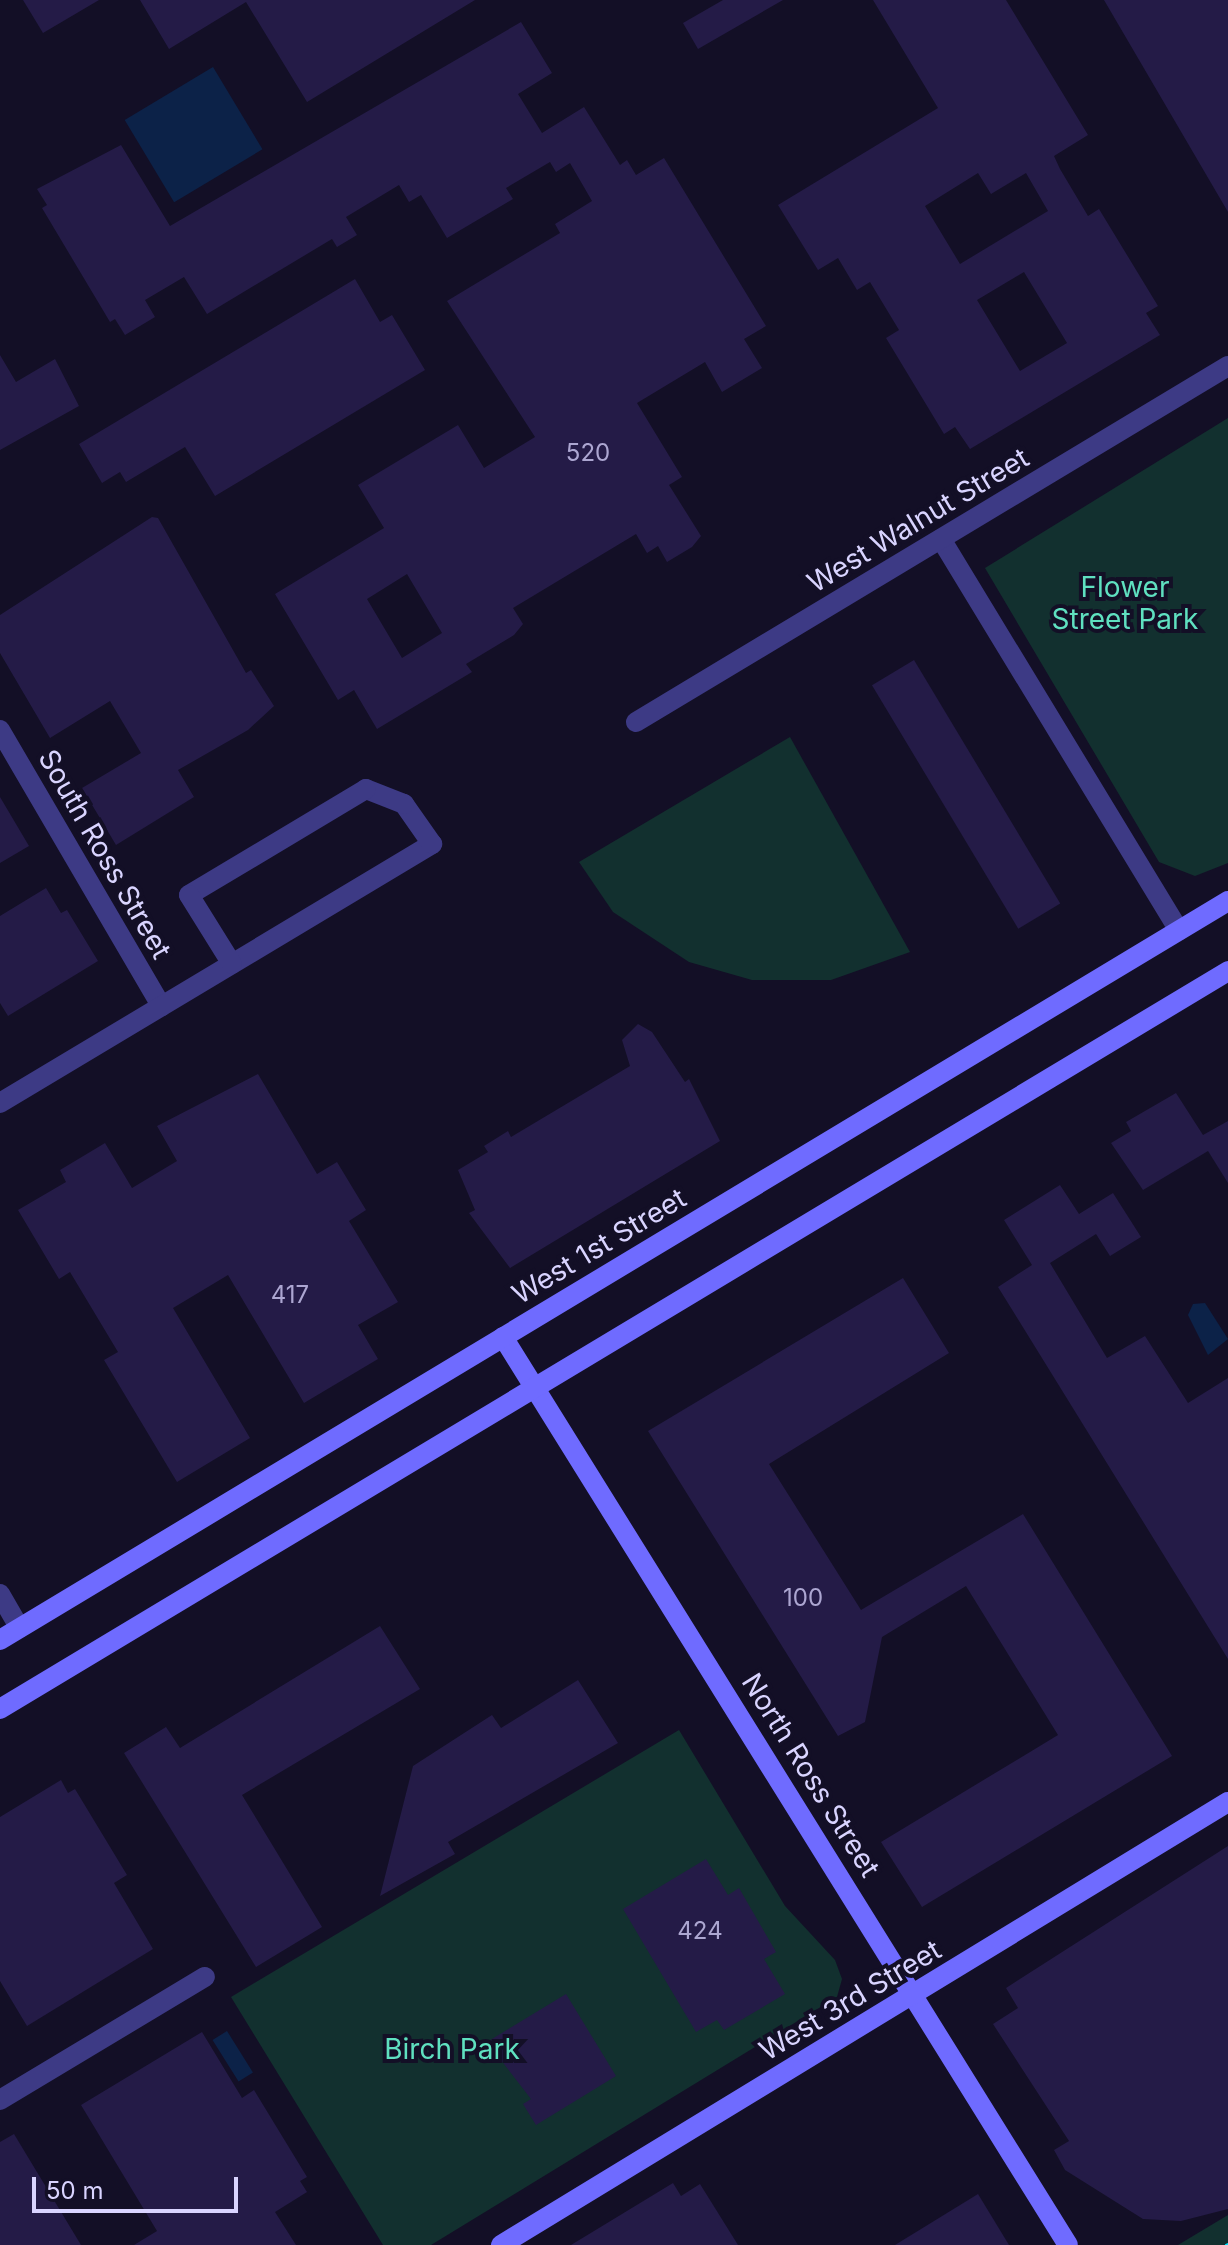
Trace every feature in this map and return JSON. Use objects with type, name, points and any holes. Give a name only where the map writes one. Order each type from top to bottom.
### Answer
[{"type":"main road","name":"West 1st Street","points":[[0,1640],[1228,901]]},
{"type":"main road","points":[[0,1709],[1228,971]]},
{"type":"main road","name":"North Ross Street","points":[[503,1337],[1068,2245]]},
{"type":"main road","name":"West 3rd Street","points":[[501,2245],[1228,1802]]},
{"type":"street","name":"West Walnut Street","points":[[636,722],[1228,366]]},
{"type":"street","points":[[941,539],[1179,930]]},
{"type":"street","name":"South Ross Street","points":[[0,730],[161,1006]]},
{"type":"street","points":[[0,1103],[161,1006],[232,964],[432,844],[404,804],[366,789],[189,895],[232,964]]},
{"type":"street","points":[[0,1594],[20,1628]]},
{"type":"street","points":[[0,2100],[205,1977]]},
{"type":"green space","name":"Flower Street Park","points":[[1228,418],[1228,863],[1195,876],[1159,862],[985,568]]},
{"type":"green space","points":[[790,737],[910,952],[831,980],[752,980],[689,962],[613,912],[579,862]]},
{"type":"green space","name":"Birch Park","points":[[679,1730],[785,1906],[835,1960],[842,1979],[837,1997],[431,2245],[383,2245],[231,1997]]},
{"type":"green space","points":[[1228,2215],[1228,2245],[1178,2245]]},
{"type":"water","points":[[213,67],[262,149],[174,202],[125,120]]},
{"type":"water","points":[[1205,1303],[1228,1339],[1208,1355],[1188,1315],[1193,1304]]},
{"type":"water","points":[[227,2031],[253,2073],[239,2082],[213,2040]]},
{"type":"building","points":[[23,0],[99,0],[43,33]]},
{"type":"building","points":[[140,0],[475,0],[307,102],[246,2],[169,49]]},
{"type":"building","points":[[723,0],[783,0],[698,49],[683,23]]},
{"type":"building","points":[[873,0],[1006,0],[1088,135],[1054,156],[1060,169],[1088,216],[1099,209],[1158,306],[1146,313],[1160,335],[970,449],[955,427],[944,434],[886,338],[899,330],[870,282],[857,290],[838,258],[818,270],[778,205],[938,108]],"holes":[[[978,173],[991,194],[1026,173],[1048,211],[960,264],[925,206]],[[1024,272],[1067,343],[1020,371],[977,300]]]},
{"type":"building","points":[[1104,0],[1228,0],[1228,212]]},
{"type":"building","points":[[521,22],[552,73],[518,94],[542,133],[584,107],[620,165],[627,160],[636,175],[664,158],[766,326],[744,339],[762,368],[722,392],[705,362],[637,403],[682,477],[669,485],[701,536],[692,547],[667,562],[658,546],[647,553],[636,534],[513,608],[523,624],[514,635],[466,664],[472,672],[377,729],[354,690],[338,700],[275,594],[384,528],[358,485],[458,425],[484,468],[535,437],[447,301],[560,233],[555,224],[592,201],[570,163],[556,172],[550,162],[506,188],[513,199],[447,238],[421,195],[409,202],[399,185],[346,217],[357,235],[337,247],[332,239],[207,314],[184,277],[145,300],[155,317],[125,335],[115,319],[110,322],[42,208],[47,205],[37,189],[121,145],[170,226]],"holes":[[[407,574],[442,633],[402,658],[367,599]]]},
{"type":"building","points":[[355,279],[380,322],[392,315],[425,370],[215,496],[185,447],[126,482],[120,472],[102,483],[79,444]]},
{"type":"building","points":[[0,355],[16,382],[55,359],[79,406],[0,450]]},
{"type":"building","points":[[152,517],[158,518],[246,673],[251,670],[274,706],[248,730],[178,770],[194,797],[116,845],[82,788],[141,753],[110,701],[50,738],[0,653],[0,615]]},
{"type":"building","points":[[914,660],[1060,903],[1018,929],[872,685]]},
{"type":"building","points":[[0,797],[29,846],[0,863]]},
{"type":"building","points":[[46,888],[61,913],[67,910],[98,961],[8,1016],[0,1003],[0,916]]},
{"type":"building","points":[[638,1024],[652,1032],[685,1082],[689,1079],[720,1141],[510,1268],[469,1213],[475,1210],[458,1170],[488,1152],[484,1146],[508,1131],[511,1137],[630,1066],[622,1040]]},
{"type":"building","points":[[258,1074],[317,1174],[337,1162],[366,1210],[349,1221],[398,1302],[358,1325],[378,1359],[304,1403],[228,1275],[173,1308],[250,1438],[177,1482],[104,1360],[118,1352],[70,1272],[59,1279],[18,1210],[66,1182],[60,1170],[105,1143],[132,1188],[177,1161],[157,1126]]},
{"type":"building","points":[[1176,1093],[1203,1135],[1228,1121],[1228,1183],[1208,1151],[1143,1190],[1111,1143],[1131,1131],[1126,1122]]},
{"type":"building","points":[[1060,1185],[1079,1214],[1113,1193],[1141,1237],[1110,1256],[1096,1234],[1050,1263],[1107,1358],[1145,1336],[1188,1403],[1228,1378],[1228,1659],[998,1287],[1032,1265],[1004,1220]]},
{"type":"building","points":[[903,1278],[949,1353],[769,1464],[861,1610],[1023,1514],[1172,1756],[922,1907],[881,1842],[1058,1735],[966,1586],[882,1637],[865,1722],[838,1736],[648,1431]]},
{"type":"building","points":[[380,1626],[420,1689],[242,1795],[322,1927],[256,1967],[124,1753],[166,1727],[180,1748]]},
{"type":"building","points":[[578,1680],[618,1743],[448,1842],[455,1854],[380,1896],[413,1766],[492,1715],[501,1728]]},
{"type":"building","points":[[61,1780],[68,1793],[75,1789],[127,1875],[114,1883],[153,1949],[27,2026],[0,1981],[0,1817]]},
{"type":"building","points":[[1228,1846],[1228,2209],[1181,2221],[1143,2219],[1065,2170],[1054,2150],[1069,2141],[993,2024],[1018,2008],[1006,1988]]},
{"type":"building","points":[[706,1859],[728,1895],[739,1888],[776,1952],[764,1959],[785,1994],[724,2030],[717,2020],[696,2032],[623,1909]]},
{"type":"building","points":[[566,1994],[616,2076],[536,2125],[523,2104],[531,2099],[487,2042]]},
{"type":"building","points":[[202,2032],[242,2098],[254,2090],[307,2177],[300,2181],[307,2192],[275,2212],[296,2245],[134,2245],[157,2231],[81,2105]]},
{"type":"building","points":[[14,2134],[81,2245],[0,2245],[0,2142]]},
{"type":"building","points":[[673,2183],[681,2196],[700,2184],[738,2245],[571,2245]]},
{"type":"building","points":[[978,2194],[1009,2245],[895,2245]]}]
